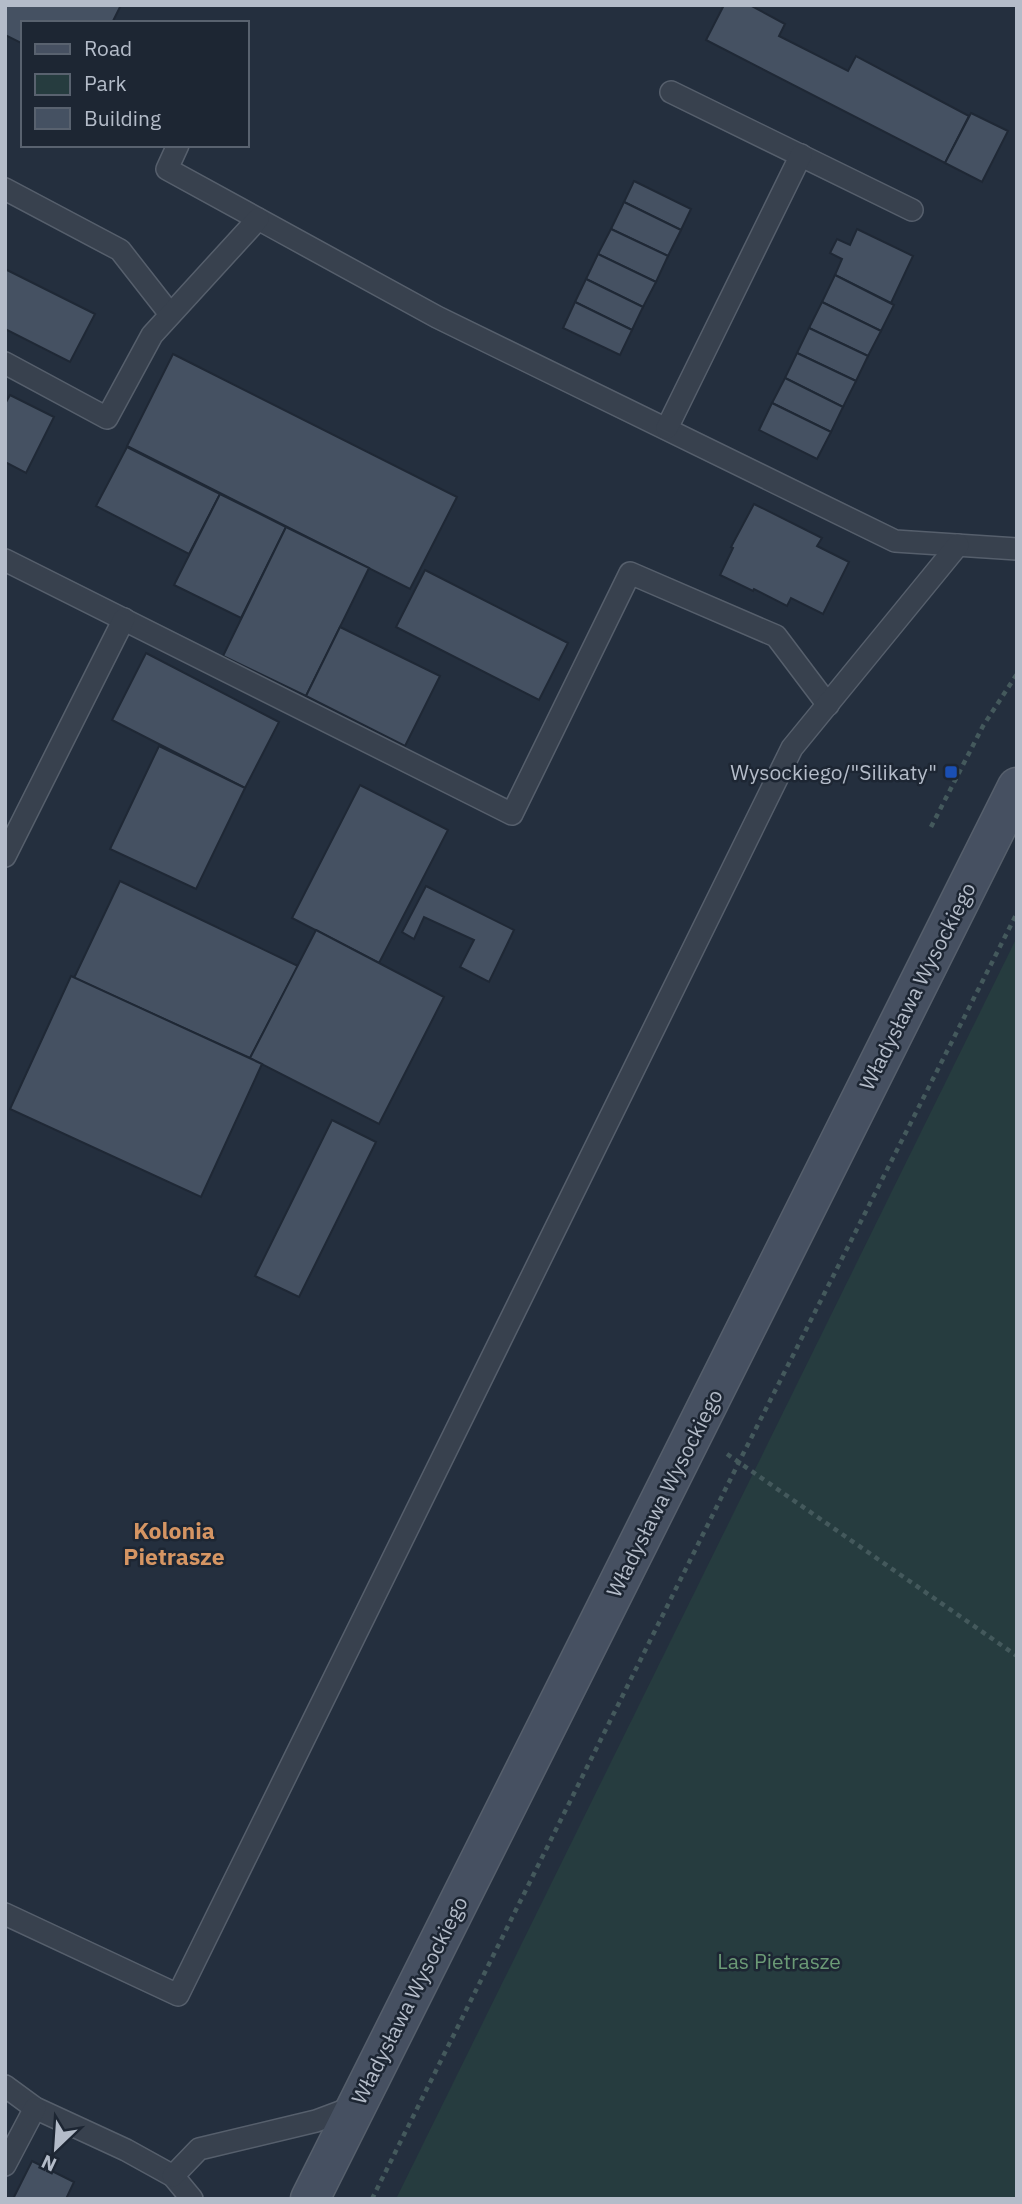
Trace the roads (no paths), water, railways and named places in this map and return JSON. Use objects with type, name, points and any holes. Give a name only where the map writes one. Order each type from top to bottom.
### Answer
[{"type":"main road","name":"Władysława Wysockiego","points":[[310,2199],[1017,787]]},
{"type":"lane","points":[[671,92],[912,210]]},
{"type":"lane","points":[[177,147],[167,169],[258,219],[437,317],[895,541],[1017,549]]},
{"type":"lane","points":[[667,428],[800,155]]},
{"type":"lane","points":[[5,189],[120,250],[170,314]]},
{"type":"lane","points":[[5,363],[107,418],[152,335],[258,219]]},
{"type":"lane","points":[[5,1914],[178,1995],[792,748],[958,545]]},
{"type":"lane","points":[[5,560],[512,814],[630,573],[776,636],[828,705]]},
{"type":"lane","points":[[5,856],[124,619]]},
{"type":"lane","points":[[5,2086],[35,2108],[126,2150],[173,2176],[192,2199]]},
{"type":"lane","points":[[173,2176],[199,2149],[316,2121],[356,2106]]},
{"type":"lane","points":[[5,2165],[35,2108]]},
{"type":"place","name":"Wysockiego/\"Silikaty\"","points":[[951,772]]},
{"type":"district","name":"Kolonia Pietrasze","points":[[174,1543]]},
{"type":"park label","name":"Las Pietrasze","points":[[779,1961]]}]
